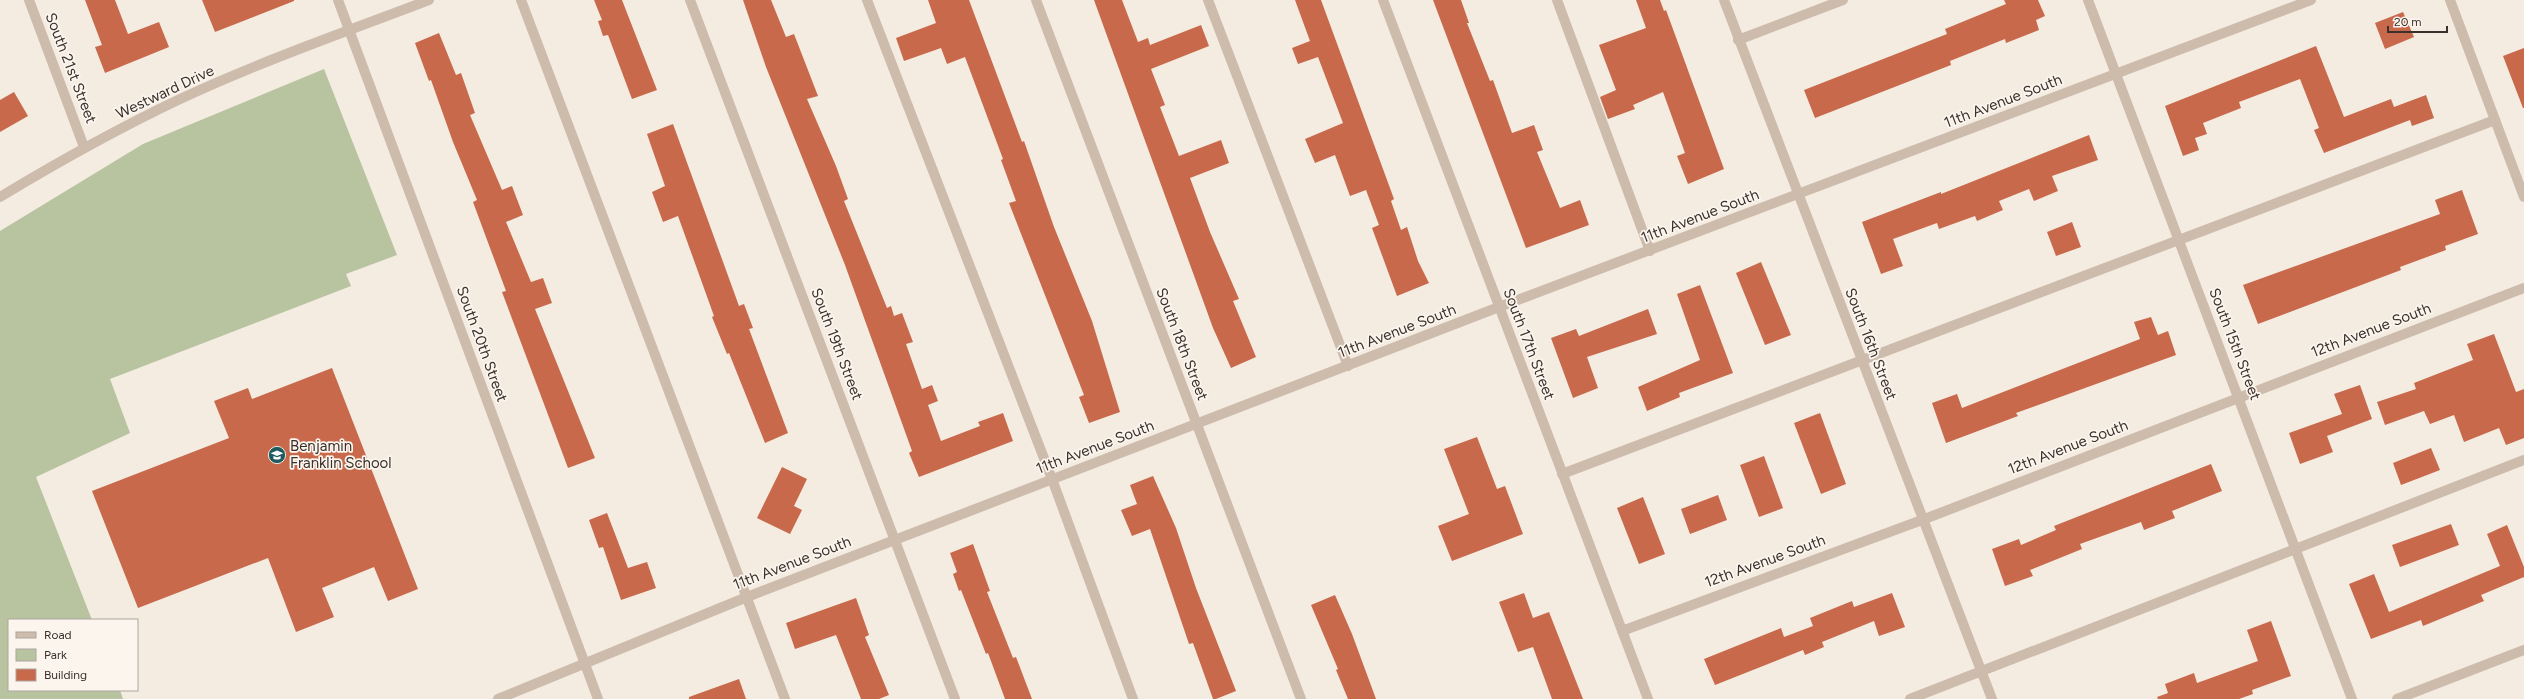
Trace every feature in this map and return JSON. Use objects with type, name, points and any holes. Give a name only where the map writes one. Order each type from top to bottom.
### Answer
[{"type":"street","name":"South 21st Street","points":[[29,0],[84,147]]},
{"type":"street","name":"South 20th Street","points":[[338,0],[598,699]]},
{"type":"street","name":"Westward Drive","points":[[0,197],[84,147],[179,100],[350,30],[429,0]]},
{"type":"street","points":[[521,0],[785,699]]},
{"type":"street","name":"South 19th Street","points":[[690,0],[955,699]]},
{"type":"street","points":[[867,0],[1052,479],[1133,699]]},
{"type":"street","name":"South 18th Street","points":[[1036,0],[1301,699]]},
{"type":"street","points":[[1208,0],[1348,366]]},
{"type":"street","name":"South 17th Street","points":[[1383,0],[1648,699]]},
{"type":"street","points":[[1557,0],[1650,251]]},
{"type":"street","name":"South 16th Street","points":[[1724,0],[1922,520],[1992,699]]},
{"type":"street","points":[[1738,40],[1843,0]]},
{"type":"street","name":"South 15th Street","points":[[2088,0],[2239,396],[2352,699]]},
{"type":"street","name":"11th Avenue South","points":[[498,699],[747,596],[1499,307],[1799,195],[2311,0]]},
{"type":"street","points":[[2450,0],[2524,197]]},
{"type":"street","points":[[1562,474],[2495,120]]},
{"type":"street","name":"12th Avenue South","points":[[1622,631],[1922,520],[2239,396],[2524,288]]},
{"type":"street","points":[[1910,699],[2524,460]]},
{"type":"street","points":[[2397,699],[2524,650]]},
{"type":"green space","points":[[324,69],[397,255],[346,274],[351,286],[110,379],[130,433],[36,477],[92,619],[8,619],[8,691],[120,691],[123,699],[0,699],[0,231],[143,144]]},
{"type":"building","points":[[85,0],[115,0],[128,34],[159,22],[169,47],[105,73],[95,47],[102,45]]},
{"type":"building","points":[[202,0],[294,0],[294,1],[215,32]]},
{"type":"building","points":[[594,0],[622,0],[657,90],[632,99],[608,35],[603,36],[598,21],[602,20]]},
{"type":"building","points":[[743,0],[771,0],[786,37],[794,34],[818,96],[807,99],[836,166],[848,199],[844,201],[887,308],[891,306],[894,316],[902,313],[913,342],[906,344],[922,389],[932,385],[938,401],[928,405],[941,441],[980,426],[978,422],[1003,413],[1013,441],[919,477],[909,453],[912,451],[845,265],[766,67]]},
{"type":"building","points":[[928,0],[969,0],[1022,142],[1024,141],[1054,227],[1092,321],[1120,412],[1089,423],[1079,397],[1084,395],[1009,203],[1016,201],[1001,160],[1003,159],[965,57],[947,64],[941,48],[904,61],[896,38],[936,23]]},
{"type":"building","points":[[1094,0],[1122,0],[1138,42],[1148,38],[1150,45],[1201,25],[1209,46],[1151,69],[1165,105],[1160,107],[1179,156],[1221,140],[1229,163],[1190,178],[1210,232],[1239,299],[1233,301],[1256,357],[1231,368],[1213,328]]},
{"type":"building","points":[[1295,0],[1321,0],[1394,199],[1391,201],[1401,230],[1407,227],[1418,261],[1429,283],[1397,296],[1372,228],[1379,225],[1366,190],[1350,196],[1335,155],[1315,163],[1305,139],[1343,123],[1318,57],[1298,64],[1292,48],[1310,41]]},
{"type":"building","points":[[1433,0],[1461,0],[1469,23],[1467,23],[1490,81],[1493,80],[1512,133],[1534,125],[1543,150],[1537,152],[1560,208],[1580,200],[1589,225],[1526,248]]},
{"type":"building","points":[[1636,0],[1660,0],[1664,11],[1666,10],[1724,169],[1688,184],[1677,156],[1685,153],[1663,92],[1633,105],[1635,109],[1608,119],[1600,97],[1616,90],[1599,45],[1646,28]]},
{"type":"building","points":[[2004,0],[2038,0],[2045,16],[2036,20],[2039,30],[2006,43],[2005,39],[1950,61],[1951,65],[1815,118],[1804,90],[1947,34],[1945,29],[2006,4]]},
{"type":"building","points":[[2403,12],[2414,37],[2385,49],[2375,23]]},
{"type":"building","points":[[439,33],[456,75],[461,73],[475,113],[470,115],[502,190],[512,186],[523,215],[506,222],[531,282],[543,278],[552,303],[535,309],[595,458],[568,468],[502,292],[506,291],[473,202],[477,200],[453,142],[431,80],[429,81],[415,43]]},
{"type":"building","points":[[2316,46],[2344,117],[2391,99],[2394,107],[2426,95],[2434,118],[2412,126],[2410,120],[2324,153],[2314,130],[2319,128],[2300,79],[2239,102],[2241,108],[2203,123],[2207,134],[2195,138],[2199,150],[2183,156],[2165,106]]},
{"type":"building","points":[[2524,48],[2524,108],[2523,108],[2503,56]]},
{"type":"building","points":[[14,92],[28,116],[0,132],[0,100]]},
{"type":"building","points":[[673,124],[739,306],[744,304],[753,328],[749,329],[788,433],[765,443],[729,353],[727,354],[712,317],[714,316],[678,216],[663,222],[652,192],[665,186],[647,134]]},
{"type":"building","points":[[2089,135],[2098,160],[2052,176],[2058,191],[2034,201],[2029,189],[1999,201],[2003,210],[1977,221],[1975,216],[1939,229],[1937,223],[1893,239],[1903,266],[1881,274],[1862,222],[1941,192],[1941,194]]},
{"type":"building","points":[[2462,190],[2478,234],[2445,246],[2446,250],[2400,267],[2401,270],[2258,324],[2243,285],[2440,214],[2435,200]]},
{"type":"building","points":[[2072,222],[2081,247],[2056,256],[2047,232]]},
{"type":"building","points":[[1761,262],[1791,335],[1765,345],[1736,273]]},
{"type":"building","points":[[1700,285],[1733,373],[1679,393],[1680,397],[1647,411],[1638,387],[1700,360],[1677,294]]},
{"type":"building","points":[[1648,309],[1657,334],[1587,357],[1598,388],[1573,398],[1551,338],[1576,329],[1579,336]]},
{"type":"building","points":[[2151,317],[2158,335],[2168,331],[2176,355],[2016,413],[2018,416],[1946,443],[1932,403],[1957,394],[1962,408],[2140,339],[2134,322]]},
{"type":"building","points":[[2494,334],[2516,392],[2524,389],[2524,438],[2506,445],[2499,428],[2464,442],[2454,415],[2430,424],[2424,411],[2385,425],[2377,402],[2416,389],[2414,383],[2473,360],[2467,344]]},
{"type":"building","points":[[332,368],[418,589],[388,601],[374,567],[322,588],[334,617],[296,632],[268,558],[138,608],[92,491],[229,438],[214,401],[248,388],[252,399]]},
{"type":"building","points":[[2360,385],[2372,419],[2327,436],[2333,452],[2300,464],[2289,433],[2342,414],[2334,394]]},
{"type":"building","points":[[1820,413],[1846,484],[1821,494],[1794,423]]},
{"type":"building","points":[[1477,437],[1497,489],[1505,486],[1523,534],[1452,561],[1438,526],[1469,514],[1444,449]]},
{"type":"building","points":[[2431,448],[2440,470],[2401,485],[2393,463]]},
{"type":"building","points":[[1764,456],[1783,508],[1759,517],[1740,465]]},
{"type":"building","points":[[2211,464],[2222,491],[2172,511],[2175,518],[2144,530],[2141,522],[2080,544],[2082,549],[2030,570],[2033,576],[2005,586],[1992,549],[2019,539],[2021,545],[2056,530],[2054,526]]},
{"type":"building","points":[[782,467],[807,479],[794,506],[802,510],[790,534],[757,518]]},
{"type":"building","points":[[1153,476],[1176,528],[1196,588],[1236,691],[1216,699],[1213,699],[1193,643],[1189,644],[1150,529],[1132,536],[1121,510],[1137,504],[1130,485]]},
{"type":"building","points":[[1718,495],[1727,520],[1690,534],[1681,509]]},
{"type":"building","points":[[1643,497],[1665,554],[1639,564],[1617,508]]},
{"type":"building","points":[[607,513],[628,568],[647,562],[656,588],[621,600],[603,547],[599,548],[589,520]]},
{"type":"building","points":[[2451,524],[2459,545],[2400,567],[2392,545]]},
{"type":"building","points":[[2507,525],[2524,567],[2524,577],[2481,595],[2484,601],[2423,626],[2421,620],[2371,639],[2349,584],[2374,574],[2389,612],[2500,566],[2487,534]]},
{"type":"building","points":[[973,544],[990,591],[987,592],[1013,658],[1016,657],[1032,699],[1005,699],[988,653],[986,654],[961,590],[959,591],[953,574],[957,572],[950,553]]},
{"type":"building","points":[[1524,593],[1533,618],[1549,612],[1583,699],[1552,699],[1533,647],[1518,652],[1499,602]]},
{"type":"building","points":[[1892,593],[1905,627],[1879,636],[1874,621],[1822,642],[1824,647],[1805,655],[1803,650],[1715,685],[1704,659],[1781,628],[1784,637],[1813,626],[1810,618],[1852,601],[1854,607]]},
{"type":"building","points":[[1335,595],[1352,634],[1376,699],[1348,699],[1336,670],[1338,669],[1311,605]]},
{"type":"building","points":[[856,598],[869,635],[865,637],[889,695],[879,699],[861,699],[836,635],[795,649],[786,623]]},
{"type":"building","points":[[2271,621],[2291,676],[2252,690],[2253,694],[2239,699],[2158,699],[2157,697],[2168,693],[2165,684],[2194,673],[2197,683],[2258,661],[2247,630]]},
{"type":"building","points":[[739,679],[746,699],[689,699],[689,697]]},
{"type":"place","name":"Benjamin Franklin School","points":[[277,455]]}]
